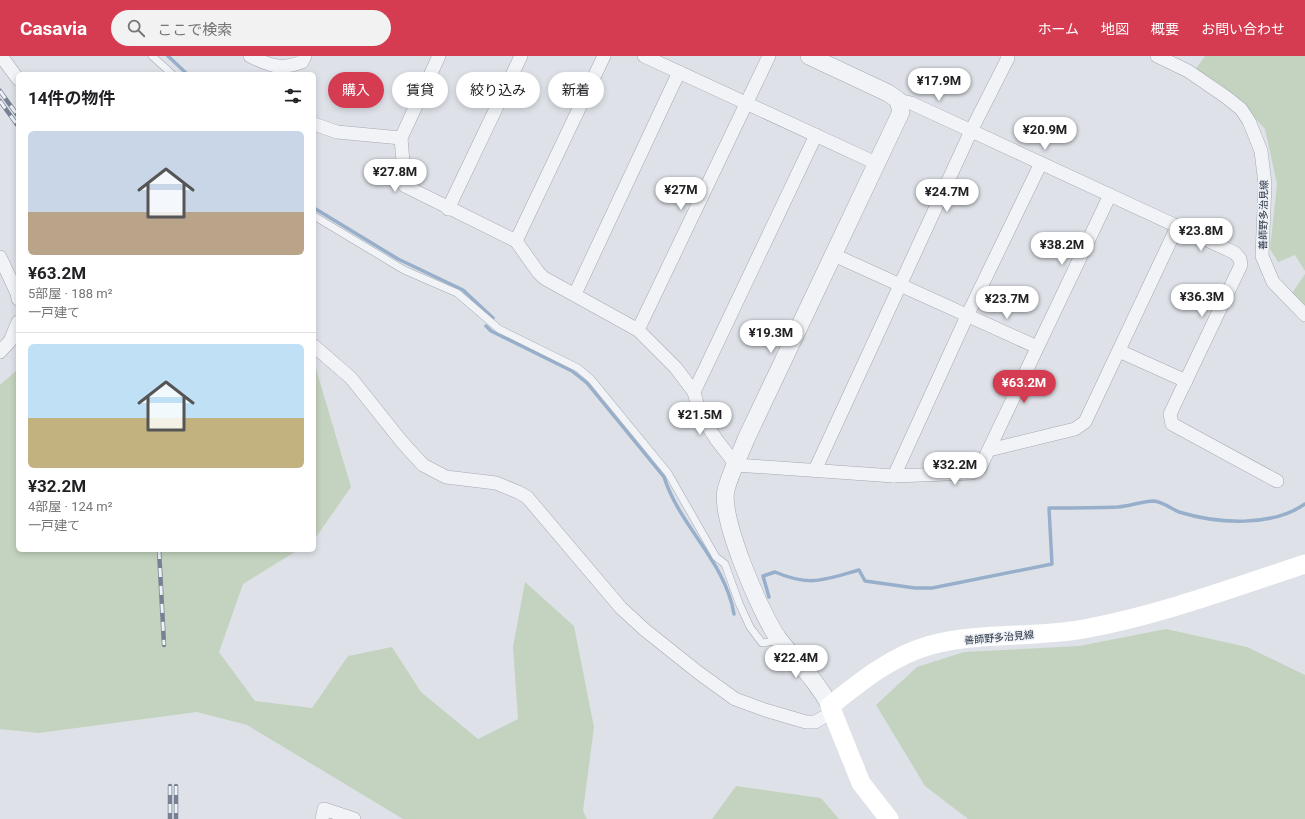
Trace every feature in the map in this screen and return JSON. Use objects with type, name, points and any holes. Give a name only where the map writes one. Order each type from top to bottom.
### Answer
[{"type":"main road","name":"善師野多治見線","points":[[832,709],[889,664],[930,645],[966,639],[1083,629],[1159,613],[1305,564]]},
{"type":"main road","points":[[832,709],[861,783],[889,819]]},
{"type":"street","points":[[1,56],[16,76]]},
{"type":"street","points":[[250,56],[270,65],[289,67],[302,62],[305,56]]},
{"type":"street","points":[[439,56],[401,138],[405,186],[516,241],[544,278],[638,330],[676,368],[694,392],[700,414],[716,439],[736,465],[894,476],[972,473],[980,468],[1036,347],[1110,195]]},
{"type":"street","points":[[448,208],[521,56]]},
{"type":"street","points":[[516,241],[604,56]]},
{"type":"street","points":[[644,56],[878,164]]},
{"type":"street","points":[[638,330],[769,56]]},
{"type":"street","points":[[809,56],[888,93],[898,100],[911,103],[1236,253],[1240,259],[1241,265],[1170,414],[1172,424],[1277,481]]},
{"type":"street","points":[[815,470],[971,131],[1008,58],[1007,56]]},
{"type":"street","name":"善師野多治見線","points":[[1157,56],[1188,71],[1226,97],[1240,109],[1249,121],[1261,151],[1265,184],[1262,256],[1273,282],[1305,314]]},
{"type":"street","points":[[575,294],[679,72]]},
{"type":"street","points":[[316,348],[350,378],[402,442],[423,465],[446,477],[496,483],[527,497],[621,608],[645,630],[735,699],[765,710],[806,722],[816,722],[832,709],[821,689],[769,625],[755,594],[728,520],[724,504],[726,490],[746,439],[878,164],[901,112],[898,100]]},
{"type":"street","points":[[316,125],[337,132],[401,138]]},
{"type":"street","points":[[694,392],[816,135]]},
{"type":"street","points":[[894,476],[967,316],[1041,163]]},
{"type":"street","points":[[989,450],[1075,429],[1086,422],[1177,227]]},
{"type":"street","points":[[834,255],[1036,347]]},
{"type":"street","points":[[1240,259],[1262,256]]},
{"type":"street","points":[[0,257],[16,291]]},
{"type":"street","points":[[0,352],[10,341],[16,327]]},
{"type":"street","points":[[1119,351],[1186,381]]},
{"type":"street","points":[[322,819],[324,809],[354,819]]},
{"type":"lane","points":[[152,56],[170,72]]},
{"type":"lane","points":[[316,217],[404,270],[457,293],[499,329],[578,368],[591,379],[668,474],[716,557],[725,564],[739,603],[750,627],[762,643],[780,640]]},
{"type":"green space","points":[[1205,56],[1305,56],[1305,271],[1295,255],[1278,262],[1270,249],[1277,184],[1265,129],[1243,105],[1220,84],[1195,70]]},
{"type":"green space","points":[[1305,274],[1305,305],[1292,293]]},
{"type":"green space","points":[[316,369],[351,487],[316,537]]},
{"type":"green space","points":[[16,371],[16,552],[295,552],[243,584],[219,652],[255,701],[312,708],[348,656],[392,647],[421,692],[478,739],[518,719],[513,647],[525,582],[574,626],[594,727],[583,811],[587,819],[403,819],[247,725],[197,712],[39,733],[0,729],[0,385]]},
{"type":"green space","points":[[1166,629],[1247,647],[1305,675],[1305,819],[968,819],[925,786],[876,705],[917,667],[964,652],[1079,646]]},
{"type":"green space","points":[[736,786],[821,798],[839,819],[712,819]]},
{"type":"waterway","points":[[168,56],[185,72]]},
{"type":"waterway","points":[[316,209],[398,259],[463,290],[493,318]]},
{"type":"waterway","points":[[486,326],[491,331],[572,371],[587,383],[664,477],[680,512],[722,577],[734,614]]},
{"type":"waterway","points":[[769,597],[763,576],[775,572],[787,577],[808,581],[836,577],[859,570],[865,581],[915,588],[932,588],[1052,564],[1049,508],[1118,507],[1154,501],[1164,504],[1179,512],[1194,516],[1227,521],[1244,521],[1277,517],[1305,504]]},
{"type":"railway","points":[[0,91],[16,113]]},
{"type":"railway","points":[[0,101],[16,123]]},
{"type":"railway","points":[[159,552],[164,645]]},
{"type":"railway","points":[[170,786],[170,819]]},
{"type":"railway","points":[[176,786],[176,819]]}]
